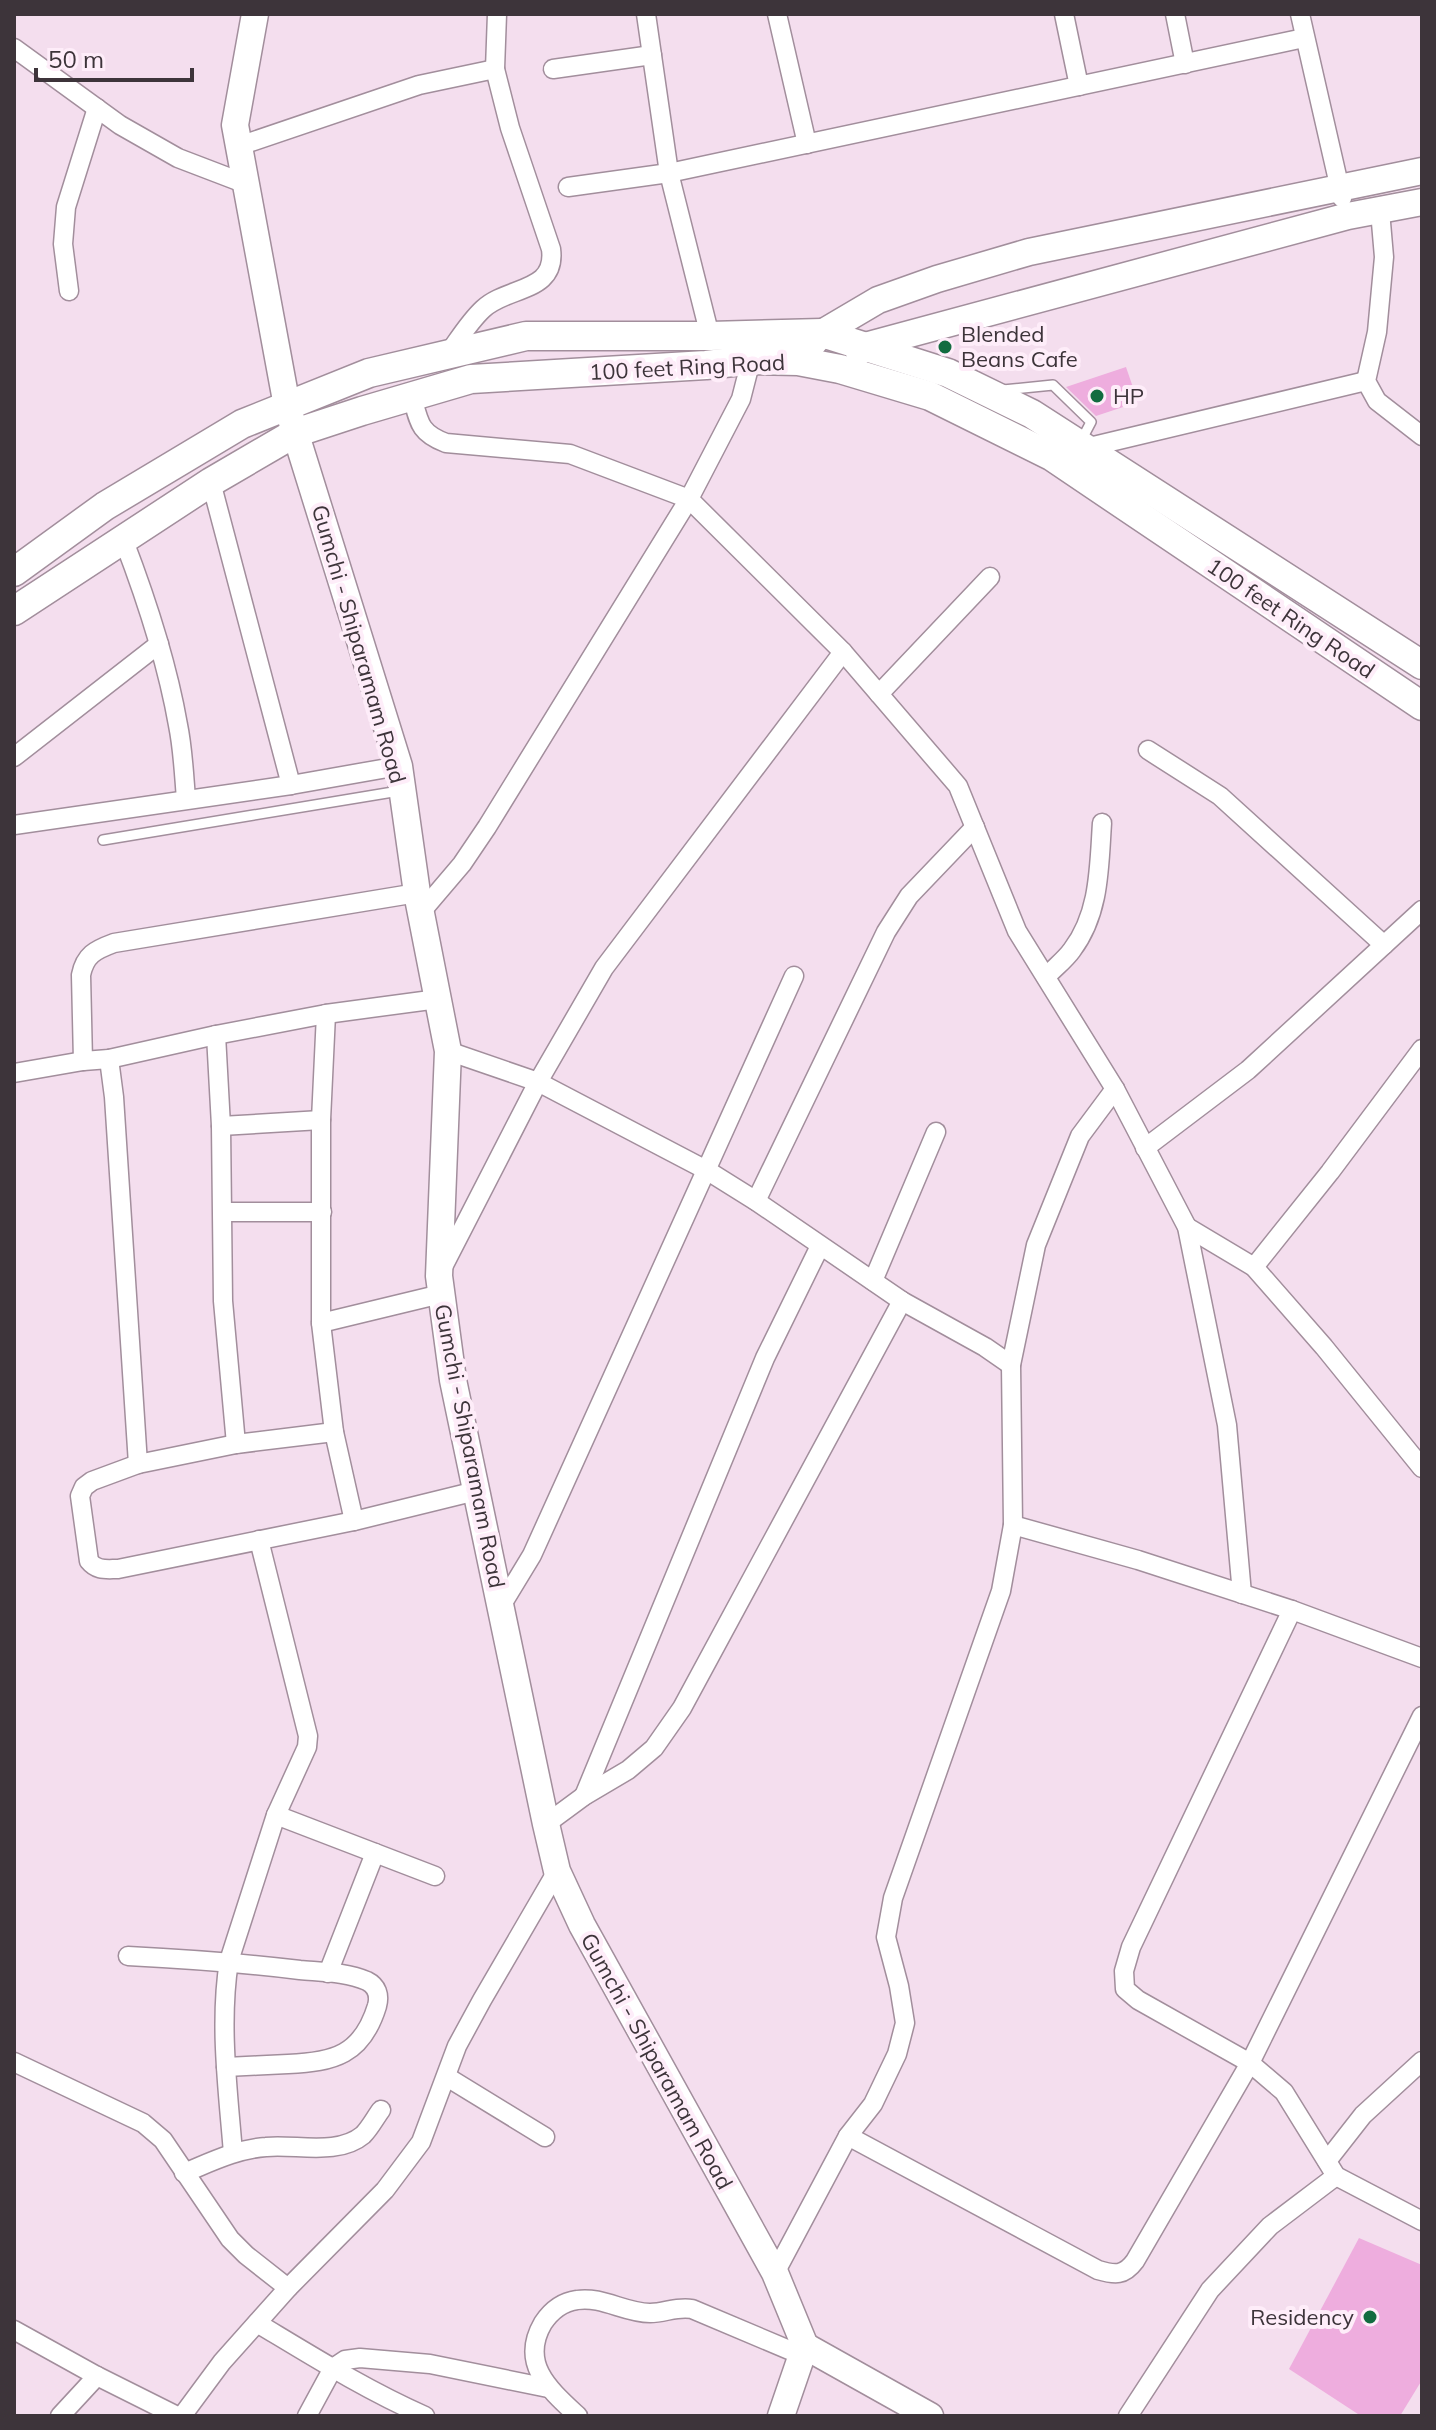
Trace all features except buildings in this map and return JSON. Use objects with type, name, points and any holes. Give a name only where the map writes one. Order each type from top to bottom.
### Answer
[{"type":"main road","name":"100 feet Ring Road","points":[[14,572],[105,506],[242,424],[369,373],[526,336],[822,333],[948,373],[1032,414],[1422,665]]},
{"type":"main road","name":"100 feet Ring Road","points":[[14,611],[211,482],[295,433],[471,379],[751,360],[798,361],[840,369],[930,396],[1051,456],[1422,706]]},
{"type":"street","name":"Gumchi - Shiparamam Road","points":[[255,14],[235,125],[287,406],[400,778],[419,902],[448,1051],[440,1285],[453,1380],[557,1871],[582,1925],[775,2273],[803,2350]]},
{"type":"street","points":[[448,354],[484,308],[542,279],[550,272],[553,262],[510,128],[495,69],[497,14]]},
{"type":"street","points":[[646,14],[669,173],[710,336]]},
{"type":"street","points":[[777,14],[807,144]]},
{"type":"street","points":[[1064,14],[1079,86]]},
{"type":"street","points":[[1175,14],[1185,64]]},
{"type":"street","points":[[1300,14],[1348,216]]},
{"type":"street","points":[[568,187],[669,173],[1304,38]]},
{"type":"street","points":[[14,48],[120,125],[178,158],[246,184]]},
{"type":"street","points":[[553,69],[652,55]]},
{"type":"street","points":[[239,146],[419,85],[495,69]]},
{"type":"street","points":[[69,291],[63,244],[66,207],[97,108]]},
{"type":"street","points":[[798,361],[822,333],[878,300],[937,279],[1029,252],[1422,171]]},
{"type":"street","points":[[840,369],[865,346],[1348,216],[1422,202]]},
{"type":"street","points":[[1380,211],[1384,257],[1377,332],[1366,381],[1377,401],[1422,436]]},
{"type":"street","points":[[83,1061],[81,975],[83,963],[100,948],[114,943],[419,902],[462,864],[689,499],[741,399],[751,360]]},
{"type":"street","points":[[1082,446],[1366,381]]},
{"type":"street","points":[[412,396],[421,426],[430,437],[446,443],[570,454],[689,499],[843,652],[958,786],[1017,931],[1115,1089],[1187,1227],[1227,1425],[1242,1594]]},
{"type":"street","points":[[211,482],[291,785]]},
{"type":"street","points":[[124,541],[159,644],[179,728],[186,799]]},
{"type":"street","points":[[879,694],[990,577]]},
{"type":"street","points":[[14,757],[159,644]]},
{"type":"street","points":[[321,1323],[440,1285],[538,1082],[604,968],[843,652]]},
{"type":"street","points":[[1148,750],[1220,796],[1384,945]]},
{"type":"street","points":[[14,825],[291,785],[400,778]]},
{"type":"street","points":[[1046,977],[1071,951],[1086,928],[1096,898],[1102,823]]},
{"type":"street","points":[[756,1201],[886,932],[909,896],[975,827]]},
{"type":"street","points":[[1145,1148],[1248,1070],[1422,910]]},
{"type":"street","points":[[501,1606],[532,1555],[794,976]]},
{"type":"street","points":[[14,1073],[109,1059],[326,1014],[438,999]]},
{"type":"street","points":[[326,1014],[321,1120],[321,1323],[334,1432],[354,1521]]},
{"type":"street","points":[[216,1035],[224,1212],[223,1301],[236,1444]]},
{"type":"street","points":[[448,1051],[538,1082],[708,1171],[902,1301],[1011,1365]]},
{"type":"street","points":[[1254,1267],[1421,1054]]},
{"type":"street","points":[[109,1059],[138,1464]]},
{"type":"street","points":[[775,2273],[848,2136],[873,2104],[897,2054],[905,2023],[886,1937],[893,1898],[1001,1591],[1013,1525],[1011,1365],[1036,1245],[1080,1136],[1115,1089]]},
{"type":"street","points":[[221,1126],[321,1120]]},
{"type":"street","points":[[873,1281],[936,1132]]},
{"type":"street","points":[[224,1212],[322,1212]]},
{"type":"street","points":[[1187,1227],[1254,1267],[1324,1347],[1422,1468]]},
{"type":"street","points":[[584,1796],[765,1358],[820,1246]]},
{"type":"street","points":[[546,1824],[584,1796],[628,1770],[654,1748],[668,1730],[902,1301]]},
{"type":"street","points":[[334,1432],[236,1444],[138,1464],[100,1477],[84,1487],[80,1496],[89,1561],[102,1570],[118,1569],[354,1521],[476,1491]]},
{"type":"street","points":[[1013,1525],[1138,1560],[1292,1610],[1422,1658]]},
{"type":"street","points":[[233,2153],[226,2067],[225,1986],[229,1961],[276,1815],[307,1747],[308,1736],[259,1540]]},
{"type":"street","points":[[1292,1610],[1131,1947],[1124,1971],[1125,1989],[1138,2000],[1250,2063],[1284,2092],[1332,2169],[1422,2221]]},
{"type":"street","points":[[848,2136],[1098,2270],[1114,2275],[1125,2273],[1135,2261],[1250,2063],[1422,1716]]},
{"type":"street","points":[[276,1815],[435,1876]]},
{"type":"street","points":[[328,1973],[375,1853]]},
{"type":"street","points":[[14,2330],[97,2376],[180,2416],[222,2362],[288,2288],[385,2190],[421,2142],[457,2046],[557,1871]]},
{"type":"street","points":[[128,1956],[229,1961],[328,1973],[365,1980],[374,1985],[378,2003],[369,2026],[347,2052],[317,2063],[226,2067]]},
{"type":"street","points":[[1128,2416],[1210,2290],[1270,2226],[1332,2169],[1363,2115],[1422,2061]]},
{"type":"street","points":[[14,2062],[143,2123],[163,2140],[230,2239],[288,2288]]},
{"type":"street","points":[[447,2077],[545,2137]]},
{"type":"street","points":[[184,2173],[233,2153],[266,2147],[342,2145],[352,2142],[364,2134],[381,2110]]},
{"type":"street","points":[[578,2416],[548,2388],[535,2362],[541,2327],[553,2309],[577,2300],[650,2313],[674,2308],[692,2309],[803,2350],[930,2416]]},
{"type":"street","points":[[257,2323],[390,2400],[425,2416]]},
{"type":"street","points":[[781,2416],[803,2350]]},
{"type":"street","points":[[307,2416],[333,2368],[345,2360],[360,2358],[430,2364],[548,2388]]},
{"type":"street","points":[[60,2416],[97,2376]]},
{"type":"lane","points":[[103,840],[400,778]]},
{"type":"place","name":"Blended Beans Cafe","points":[[945,347]]},
{"type":"place","name":"HP","points":[[1097,396]]},
{"type":"place","name":"Residency","points":[[1370,2317]]}]
